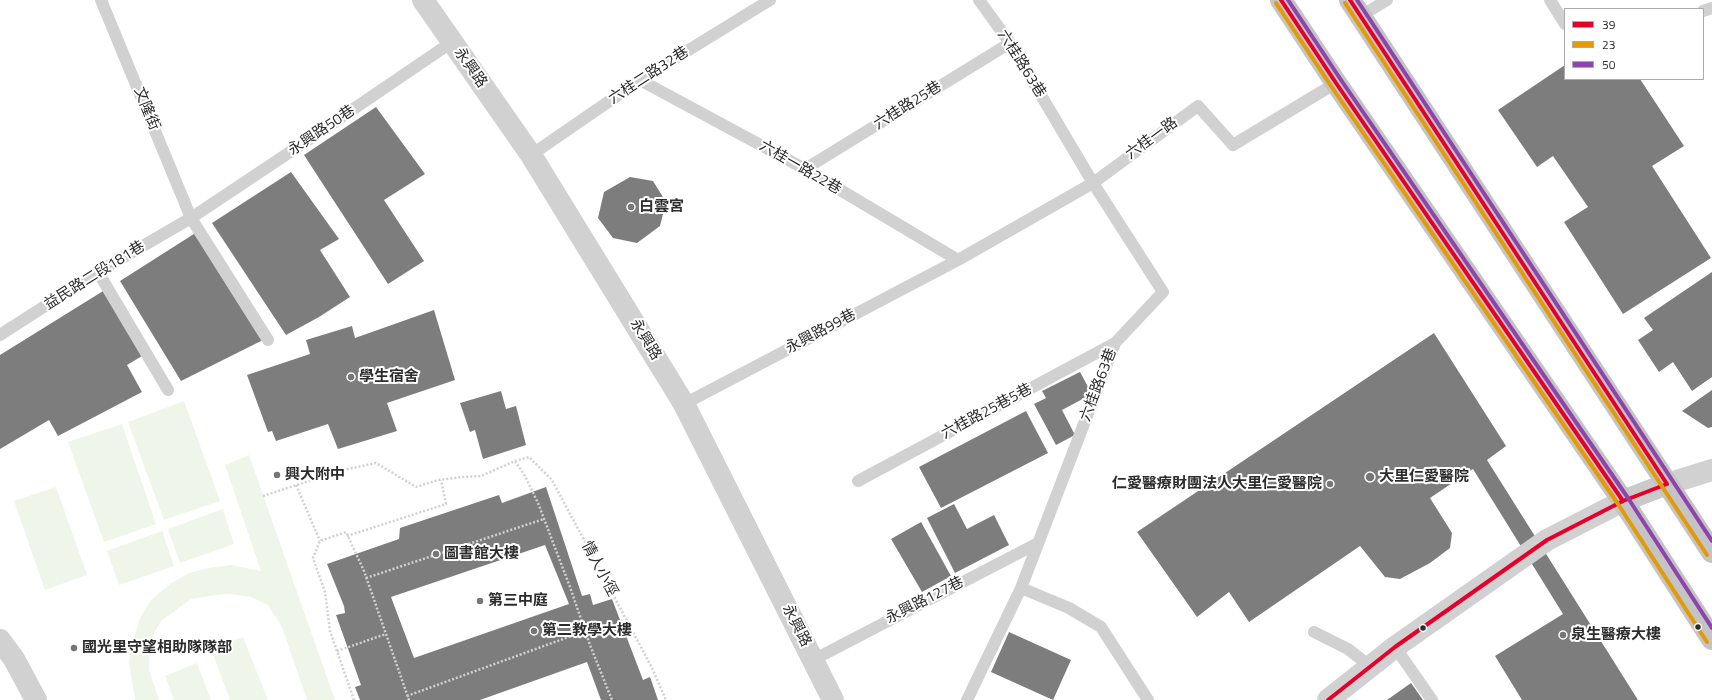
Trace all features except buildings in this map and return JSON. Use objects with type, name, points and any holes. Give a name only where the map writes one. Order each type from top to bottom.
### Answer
[{"type":"main road","points":[[1281,0],[1336,83],[1623,501],[1712,639]]},
{"type":"main road","points":[[1355,8],[1712,552]]},
{"type":"street","name":"永興路","points":[[423,0],[531,155],[684,404],[833,700]]},
{"type":"street","points":[[1328,700],[1396,647],[1547,540],[1623,501],[1667,484],[1712,470]]},
{"type":"street","points":[[0,640],[14,659],[36,700]]},
{"type":"lane","name":"文隆街","points":[[101,0],[191,218],[268,340]]},
{"type":"lane","name":"六桂二路32巷","points":[[531,155],[640,80],[770,0]]},
{"type":"lane","name":"六桂路63巷","points":[[968,700],[1021,588],[1115,343],[1163,292],[1093,183],[1010,43],[979,0]]},
{"type":"lane","points":[[1355,8],[1387,0]]},
{"type":"lane","points":[[1550,0],[1564,22]]},
{"type":"lane","name":"永興路50巷","points":[[191,218],[452,42]]},
{"type":"lane","name":"六桂路25巷","points":[[805,169],[1010,43]]},
{"type":"lane","name":"六桂一路22巷","points":[[640,80],[805,169],[958,260]]},
{"type":"lane","name":"六桂一路","points":[[958,260],[1093,183],[1198,106],[1233,145],[1336,83]]},
{"type":"lane","name":"益民路二段181巷","points":[[0,335],[98,272],[191,218]]},
{"type":"lane","name":"永興路99巷","points":[[684,404],[958,260]]},
{"type":"lane","points":[[98,272],[168,390]]},
{"type":"lane","name":"六桂路25巷5巷","points":[[858,481],[1115,343]]},
{"type":"lane","name":"永興路127巷","points":[[812,660],[1038,543]]},
{"type":"lane","points":[[1021,588],[1069,608],[1101,627],[1148,700]]},
{"type":"lane","points":[[1314,632],[1348,649],[1371,667]]},
{"type":"lane","points":[[1396,647],[1432,700]]},
{"type":"path","name":"情人小徑","points":[[515,461],[529,457],[552,480],[651,666],[666,700]]},
{"type":"path","points":[[263,496],[339,471],[376,463],[416,487],[441,480],[481,476],[515,461],[525,476],[544,519],[612,700]]},
{"type":"path","points":[[347,536],[446,504],[441,480]]},
{"type":"path","points":[[296,485],[320,541],[313,558],[325,592],[330,631],[354,700]]},
{"type":"path","points":[[366,578],[544,519]]},
{"type":"path","points":[[320,541],[346,532],[366,578],[409,700]]},
{"type":"path","points":[[407,696],[585,631]]},
{"type":"path","points":[[337,651],[386,634]]},
{"type":"shaded area","points":[[184,401],[220,501],[164,520],[128,422]]},
{"type":"shaded area","points":[[122,424],[156,524],[104,542],[68,442]]},
{"type":"shaded area","points":[[249,455],[335,700],[307,700],[282,627],[268,605],[251,597],[230,594],[191,599],[161,621],[154,633],[150,651],[149,670],[159,700],[135,700],[129,663],[130,652],[140,618],[151,600],[170,584],[189,573],[208,568],[231,565],[261,571],[225,465]]},
{"type":"shaded area","points":[[56,487],[87,575],[45,590],[14,501]]},
{"type":"shaded area","points":[[223,509],[234,544],[180,563],[168,529]]},
{"type":"shaded area","points":[[162,531],[174,566],[119,585],[107,551]]},
{"type":"shaded area","points":[[243,637],[268,700],[230,700],[211,649]]},
{"type":"shaded area","points":[[197,663],[211,700],[174,700],[165,676]]},
{"type":"transit line","name":"39","points":[[1281,0],[1336,83],[1623,501]]},
{"type":"transit line","name":"50","points":[[1288,0],[1341,80],[1628,498],[1712,628]]},
{"type":"transit line","name":"39","points":[[1328,700],[1395,647],[1547,540],[1623,501],[1667,484],[1350,0]]},
{"type":"transit line","name":"50","points":[[1357,0],[1712,541]]},
{"type":"transit line","name":"23","points":[[1276,3],[1331,86],[1618,504],[1707,642]]},
{"type":"transit line","name":"23","points":[[1345,3],[1707,555]]},
{"type":"place","name":"白雲宮","points":[[631,207]]},
{"type":"place","name":"學生宿舍","points":[[351,377]]},
{"type":"place","name":"興大附中","points":[[277,475]]},
{"type":"place","name":"大里仁愛醫院","points":[[1370,477]]},
{"type":"place","name":"仁愛醫療財團法人大里仁愛醫院","points":[[1330,484]]},
{"type":"place","name":"圖書館大樓","points":[[436,554]]},
{"type":"place","name":"第三中庭","points":[[480,601]]},
{"type":"place","name":"第二教學大樓","points":[[534,631]]},
{"type":"place","name":"泉生醫療大樓","points":[[1563,635]]},
{"type":"place","name":"國光里守望相助隊隊部","points":[[74,648]]}]
